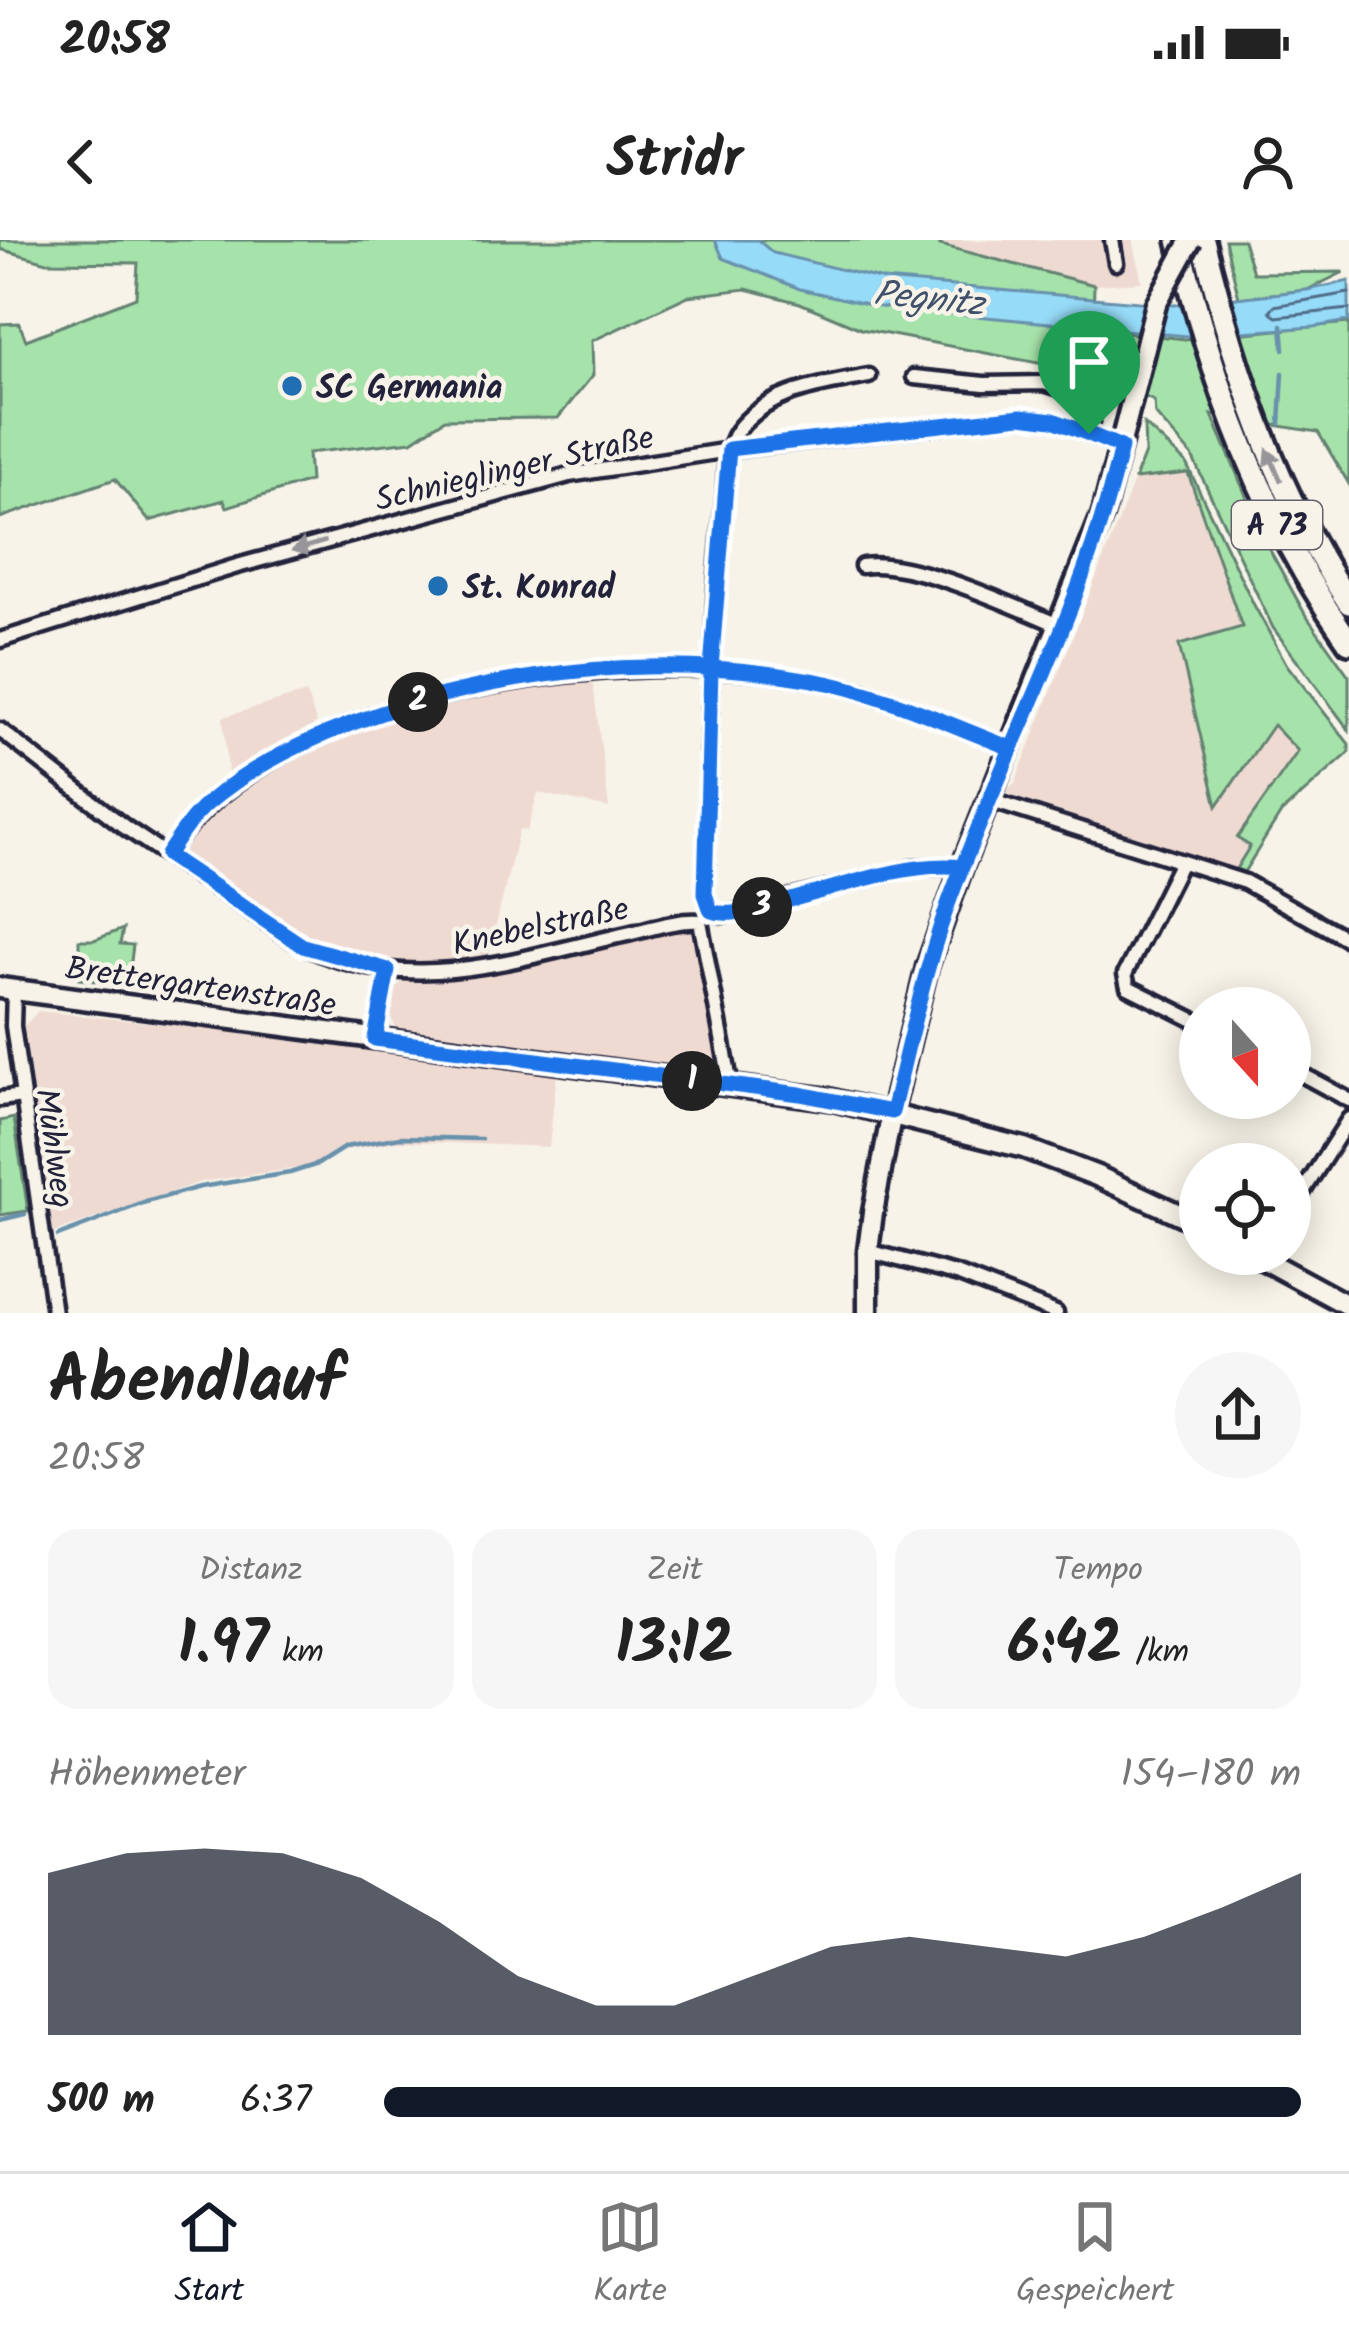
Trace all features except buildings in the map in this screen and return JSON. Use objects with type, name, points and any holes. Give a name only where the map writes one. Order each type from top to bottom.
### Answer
[{"type":"highway","name":"A 73","points":[[1179,240],[1222,398],[1268,507],[1349,642]]},
{"type":"highway","name":"A 73","points":[[1203,240],[1247,398],[1291,503],[1349,603]]},
{"type":"main road","points":[[868,1313],[868,1251],[892,1112],[927,967],[1108,500],[1156,304],[1191,240]]},
{"type":"main road","name":"Brettergartenstraße","points":[[7,988],[741,1087],[892,1112],[1036,1152],[1179,1216]]},
{"type":"main road","points":[[1294,1275],[1349,1306]]},
{"type":"street","points":[[1112,240],[1116,263]]},
{"type":"street","points":[[741,1087],[705,916],[711,668],[729,449],[742,425],[779,398],[869,376]]},
{"type":"street","points":[[914,377],[1055,385],[1088,397],[1093,414],[1089,434]]},
{"type":"street","name":"Schnieglinger Straße","points":[[0,640],[237,566],[615,466],[1021,416],[1053,420],[1121,447]]},
{"type":"street","points":[[862,566],[884,562],[1061,626]]},
{"type":"street","points":[[167,855],[206,805],[302,746],[400,708],[501,683],[595,669],[711,668],[811,680],[881,697],[1011,748]]},
{"type":"street","name":"Knebelstraße","points":[[0,730],[126,829],[303,946],[388,970],[442,974],[472,969],[755,908],[915,867],[962,867]]},
{"type":"street","points":[[989,800],[1245,882],[1349,940]]},
{"type":"street","points":[[1179,1012],[1128,987],[1125,974],[1181,862]]},
{"type":"street","points":[[375,1039],[388,970]]},
{"type":"street","name":"Mühlweg","points":[[7,988],[53,1313]]},
{"type":"street","points":[[1311,1079],[1349,1100]]},
{"type":"street","points":[[0,1099],[22,1096]]},
{"type":"street","points":[[1311,1179],[1349,1119]]},
{"type":"street","points":[[868,1251],[959,1275],[1056,1313]]},
{"type":"shaded area","points":[[938,240],[1133,240],[1142,282],[1094,285],[939,245]]},
{"type":"shaded area","points":[[1188,472],[1242,628],[1217,804],[1274,725],[1298,751],[1238,838],[1250,845],[1236,869],[1009,795],[1007,789],[1015,783],[1135,479]]},
{"type":"shaded area","points":[[592,676],[609,808],[538,793],[527,831],[519,829],[488,959],[458,966],[411,966],[333,952],[303,939],[182,857],[182,846],[207,812],[256,777],[318,746],[427,706]]},
{"type":"shaded area","points":[[306,693],[317,724],[228,773],[223,717]]},
{"type":"shaded area","points":[[689,926],[698,933],[718,1050],[714,1066],[705,1071],[406,1032],[390,1017],[392,992],[406,978],[458,977]]},
{"type":"shaded area","points":[[38,1011],[383,1047],[557,1072],[549,1147],[397,1141],[341,1151],[312,1166],[200,1182],[53,1233],[24,1026]]},
{"type":"green space","points":[[0,240],[938,240],[940,245],[1094,285],[1093,329],[1185,339],[1349,323],[1349,484],[1318,432],[1212,415],[1266,543],[1305,614],[1349,676],[1349,730],[1273,628],[1192,456],[1155,414],[1154,401],[1090,373],[861,329],[800,303],[746,289],[688,296],[592,341],[593,375],[558,418],[445,419],[412,441],[308,453],[310,481],[227,507],[224,500],[149,521],[115,479],[0,518],[0,324],[19,323],[26,340],[136,297],[138,263],[47,262],[0,249]]},
{"type":"green space","points":[[1225,240],[1243,240],[1253,273],[1344,272],[1307,290],[1239,298]]},
{"type":"green space","points":[[1144,424],[1186,463],[1287,665],[1349,744],[1349,753],[1281,813],[1244,872],[1236,869],[1250,846],[1237,838],[1298,751],[1273,725],[1217,806],[1179,645],[1242,627],[1188,473],[1135,479],[1145,453]]},
{"type":"green space","points":[[123,929],[120,944],[133,945],[128,985],[79,979],[79,940],[94,940]]},
{"type":"green space","points":[[14,1118],[28,1211],[0,1215],[0,1121]]},
{"type":"water","name":"Pegnitz","points":[[715,240],[758,240],[773,253],[884,280],[1174,305],[1349,281],[1349,321],[1187,336],[880,307],[800,289],[723,258]]},
{"type":"waterway","points":[[1282,325],[1284,349]]},
{"type":"waterway","points":[[1280,424],[1283,373]]},
{"type":"waterway","points":[[58,1236],[200,1187],[290,1173],[318,1164],[345,1147],[400,1137],[481,1139]]},
{"type":"waterway","points":[[0,1220],[25,1214]]},
{"type":"place","name":"SC Germania","points":[[292,386]]},
{"type":"place","name":"St. Konrad","points":[[438,586]]},
{"type":"route","points":[[1089,434],[1053,420],[1021,416],[729,449],[711,668],[705,894],[711,911],[722,915],[755,908],[915,867],[962,867],[1011,748],[881,697],[811,680],[711,668],[595,669],[501,683],[400,708],[302,746],[256,771],[206,805],[167,855],[303,946],[388,970],[375,1039],[800,1094],[892,1112],[927,967],[953,890],[1071,602],[1108,500],[1121,447],[1089,434]]}]
